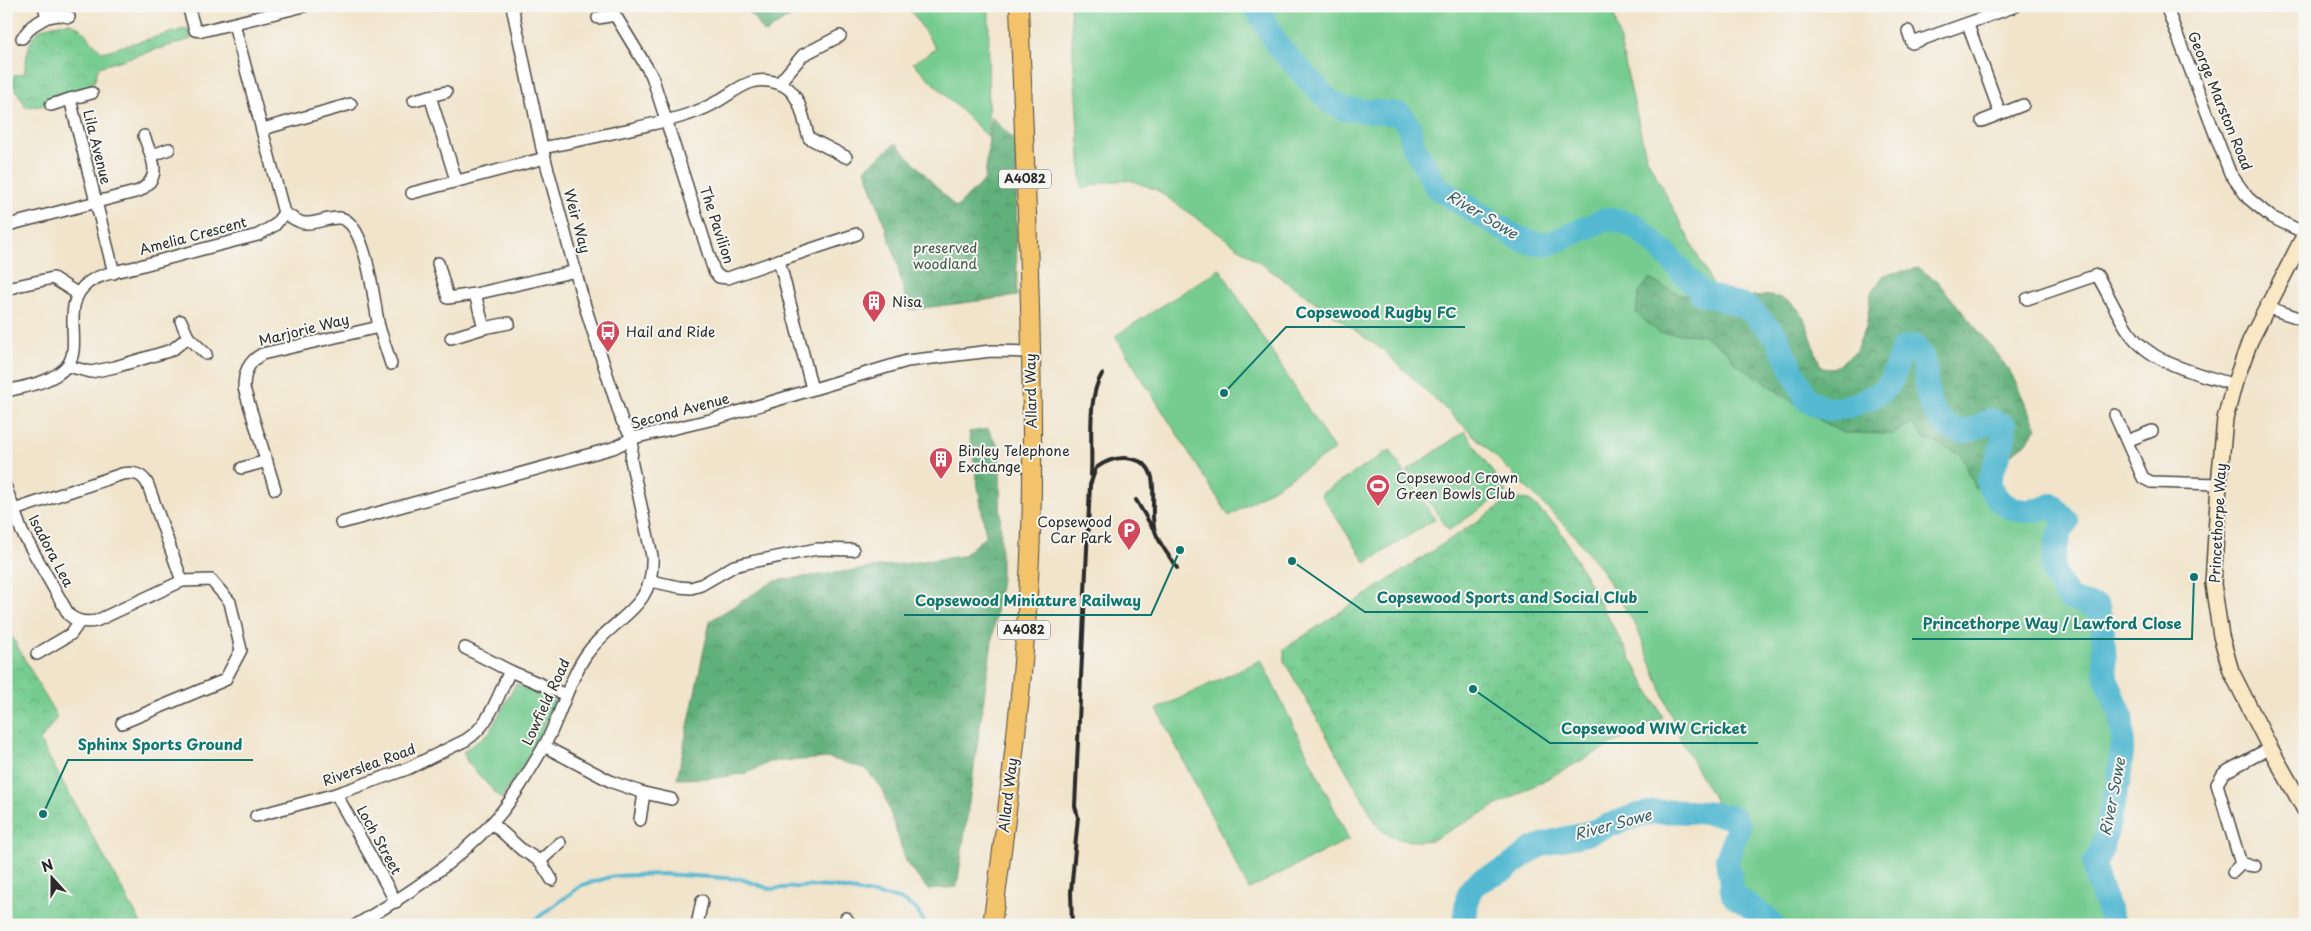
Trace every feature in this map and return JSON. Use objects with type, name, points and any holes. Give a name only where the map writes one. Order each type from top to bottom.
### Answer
[{"type":"main road","name":"Allard Way","points":[[992,925],[1010,786],[1026,597],[1032,484],[1031,352],[1019,6]]},
{"type":"street","points":[[188,6],[195,30],[202,31],[304,6]]},
{"type":"street","name":"Weir Way","points":[[512,6],[543,153],[576,271],[622,421],[632,438]]},
{"type":"street","points":[[1908,31],[1912,43],[1968,25],[2016,6]]},
{"type":"street","name":"George Marston Road","points":[[2166,6],[2230,173],[2248,198],[2271,216],[2305,233]]},
{"type":"street","points":[[22,38],[45,12],[69,17]]},
{"type":"street","name":"The Pavilion","points":[[598,18],[615,15],[652,76],[668,120],[714,271],[719,277],[728,278],[858,234]]},
{"type":"street","points":[[234,24],[284,213],[304,224],[337,218],[345,219],[352,224],[361,243],[374,288],[374,304],[379,327],[391,364]]},
{"type":"street","points":[[1968,25],[2000,113]]},
{"type":"street","points":[[779,83],[803,55],[840,36]]},
{"type":"street","points":[[412,193],[543,153],[668,120],[711,105],[746,83],[762,80],[779,83],[789,88],[796,98],[809,138],[846,157]]},
{"type":"street","name":"Lila Avenue","points":[[51,105],[92,92]]},
{"type":"street","points":[[414,100],[446,92]]},
{"type":"street","points":[[430,96],[456,180]]},
{"type":"street","name":"Lila Avenue","points":[[70,99],[114,273]]},
{"type":"street","points":[[263,129],[351,104]]},
{"type":"street","points":[[1982,121],[2023,105]]},
{"type":"street","name":"Lila Avenue","points":[[12,224],[96,203],[138,191],[149,185],[154,177],[151,156],[144,136]]},
{"type":"street","points":[[151,156],[169,149]]},
{"type":"street","name":"Amelia Crescent","points":[[78,294],[89,282],[114,273],[258,235],[275,224],[284,213]]},
{"type":"street","name":"Princethorpe Way","points":[[2305,233],[2250,341],[2234,385],[2225,419],[2213,584],[2221,636],[2231,671],[2270,748],[2305,810]]},
{"type":"street","points":[[780,260],[812,389]]},
{"type":"street","points":[[438,264],[448,298],[476,294],[576,271]]},
{"type":"street","points":[[2027,299],[2097,275],[2130,332],[2145,349],[2180,367],[2234,385]]},
{"type":"street","points":[[6,391],[38,383],[56,375],[67,366],[72,352],[72,319],[74,302],[78,294],[53,278],[14,287]]},
{"type":"street","points":[[476,294],[484,328]]},
{"type":"street","points":[[2266,307],[2305,320]]},
{"type":"street","points":[[181,321],[188,337],[206,354]]},
{"type":"street","points":[[451,338],[509,323]]},
{"type":"street","name":"Marjorie Way","points":[[275,489],[244,388],[244,379],[248,366],[255,358],[262,354],[379,327]]},
{"type":"street","points":[[67,366],[91,372],[116,367],[172,350],[188,337]]},
{"type":"street","name":"Second Avenue","points":[[341,523],[613,448],[632,438],[714,418],[907,361],[991,351],[1031,352]]},
{"type":"street","points":[[2115,415],[2143,478],[2151,482],[2219,484]]},
{"type":"street","points":[[2127,441],[2152,431]]},
{"type":"street","name":"Lowfield Road","points":[[356,925],[396,902],[432,877],[492,823],[544,746],[583,660],[603,634],[637,606],[645,595],[651,580],[652,556],[631,460],[632,438]]},
{"type":"street","points":[[242,468],[267,461]]},
{"type":"street","points":[[14,510],[122,474],[136,474],[145,479],[148,484],[182,581]]},
{"type":"street","name":"Isadora Lea","points":[[6,488],[22,532],[69,615],[80,621]]},
{"type":"street","points":[[651,580],[691,588],[701,586],[734,566],[751,562],[817,549],[853,550]]},
{"type":"street","points":[[37,654],[71,634],[80,621],[96,621],[182,581],[211,580],[230,602],[241,650],[225,680],[122,723]]},
{"type":"street","points":[[465,648],[510,671],[566,695]]},
{"type":"street","name":"Riverslea Road","points":[[256,816],[336,794],[407,769],[475,734],[486,722],[510,671]]},
{"type":"street","points":[[544,746],[612,782],[644,793],[671,798]]},
{"type":"street","points":[[2255,866],[2237,868],[2217,784],[2223,774],[2270,748]]},
{"type":"street","points":[[640,820],[644,793]]},
{"type":"street","name":"Loch Street","points":[[336,794],[396,902]]},
{"type":"street","points":[[492,823],[522,850],[540,862],[552,880]]},
{"type":"street","points":[[540,862],[560,843]]},
{"type":"street","points":[[697,925],[702,901]]},
{"type":"green space","points":[[745,6],[807,6],[765,33]]},
{"type":"green space","points":[[908,6],[989,6],[988,137],[913,63],[936,49]]},
{"type":"green space","points":[[1070,6],[1612,6],[1646,156],[1720,299],[1749,308],[1807,399],[1884,391],[1995,462],[1988,483],[1993,496],[2007,508],[2040,510],[2052,505],[2067,521],[2056,547],[2053,569],[2060,585],[2070,599],[2098,607],[2103,633],[2106,678],[2121,715],[2123,741],[2119,780],[2102,850],[2094,863],[2097,879],[2114,925],[1773,925],[1768,918],[1733,895],[1727,860],[1739,826],[1734,818],[1722,814],[1681,740],[1637,628],[1603,572],[1575,536],[1484,445],[1383,350],[1157,190],[1130,180],[1105,182],[1082,189]]},
{"type":"green space","points":[[71,23],[81,29],[102,52],[188,28],[191,39],[99,67],[94,82],[51,105],[26,107],[14,86],[14,75],[24,74],[30,43],[39,31],[47,27]]},
{"type":"green space","name":"preserved woodland","points":[[991,116],[1016,142],[1017,296],[908,310],[895,255],[865,169],[896,143],[956,208],[985,179]]},
{"type":"green space","points":[[1918,268],[1937,281],[1999,356],[2012,375],[2037,428],[2026,443],[2001,463],[1976,489],[1961,454],[1924,438],[1911,423],[1894,434],[1843,433],[1826,424],[1735,363],[1727,351],[1703,335],[1659,333],[1636,313],[1639,292],[1649,279],[1688,296],[1719,299],[1760,296],[1779,298],[1797,308],[1801,313],[1808,327],[1822,368],[1833,369],[1855,352],[1866,327],[1871,293],[1884,275]]},
{"type":"green space","points":[[1220,269],[1334,450],[1229,516],[1115,336]]},
{"type":"green space","points":[[988,429],[1000,449],[1001,578],[957,887],[928,890],[907,864],[883,791],[866,769],[829,758],[770,762],[747,773],[716,778],[677,779],[710,621],[774,581],[962,556],[986,536],[969,432]]},
{"type":"green space","points":[[1465,431],[1506,492],[1449,530],[1407,471]]},
{"type":"green space","name":"Copsewood Crown Green Bowls Club","points":[[1390,450],[1435,519],[1366,563],[1321,494]]},
{"type":"green space","points":[[1517,499],[1529,500],[1558,527],[1663,717],[1432,840],[1410,841],[1391,836],[1379,828],[1284,661],[1284,649],[1505,503]]},
{"type":"green space","points":[[6,626],[57,717],[40,741],[142,925],[6,925]]},
{"type":"green space","points":[[1261,660],[1349,839],[1249,889],[1157,709]]},
{"type":"green space","points":[[516,684],[555,702],[536,745],[501,799],[468,763],[463,752],[489,733]]},
{"type":"waterway","name":"River Sowe","points":[[1256,6],[1277,45],[1329,101],[1344,109],[1399,114],[1409,126],[1414,147],[1437,188],[1516,237],[1534,243],[1549,244],[1606,219],[1622,221],[1638,228],[1667,255],[1701,293],[1749,308],[1776,336],[1807,400],[1829,409],[1836,409],[1854,405],[1873,397],[1887,387],[1891,381],[1903,348],[1914,346],[1923,359],[1929,401],[1937,416],[1945,424],[1957,431],[1968,431],[1991,420],[2005,426],[2003,442],[1988,483],[1999,500],[2014,509],[2032,511],[2052,505],[2067,521],[2061,532],[2054,555],[2053,569],[2055,575],[2070,599],[2098,607],[2103,633],[2106,678],[2121,715],[2123,741],[2119,780],[2102,850],[2094,863],[2097,879],[2114,925]]},
{"type":"waterway","name":"River Sowe","points":[[1463,925],[1468,897],[1472,888],[1483,879],[1508,868],[1531,850],[1550,842],[1582,835],[1643,814],[1675,811],[1714,814],[1734,818],[1739,826],[1727,860],[1733,895],[1768,919],[1773,925]]},
{"type":"waterway","points":[[528,925],[582,885],[614,876],[662,874],[741,879],[770,889],[812,886],[833,887],[900,899],[916,909],[926,925]]},
{"type":"railway","points":[[1091,475],[1092,409],[1097,385],[1102,374]]},
{"type":"railway","points":[[1072,925],[1071,892],[1078,817],[1075,806],[1090,485],[1096,468],[1109,461],[1122,458],[1142,463],[1149,469],[1153,488],[1153,521],[1155,531],[1162,546],[1177,568]]},
{"type":"railway","points":[[1136,500],[1152,527]]},
{"type":"place","name":"Nisa","points":[[874,323]]},
{"type":"place","name":"Hail and Ride","points":[[608,353]]},
{"type":"place","name":"Copsewood Rugby FC","points":[[1224,393]]},
{"type":"place","name":"Binley Telephone Exchange","points":[[941,480]]},
{"type":"place","name":"Copsewood Crown Green Bowls Club","points":[[1378,507]]},
{"type":"place","name":"Copsewood Miniature Railway","points":[[1180,550]]},
{"type":"place","name":"Copsewood Car Park","points":[[1129,551]]},
{"type":"place","name":"Copsewood Sports and Social Club","points":[[1292,561]]},
{"type":"place","name":"Princethorpe Way / Lawford Close","points":[[2194,577]]},
{"type":"place","name":"Copsewood WIW Cricket","points":[[1473,689]]},
{"type":"place","name":"Sphinx Sports Ground","points":[[43,814]]}]
